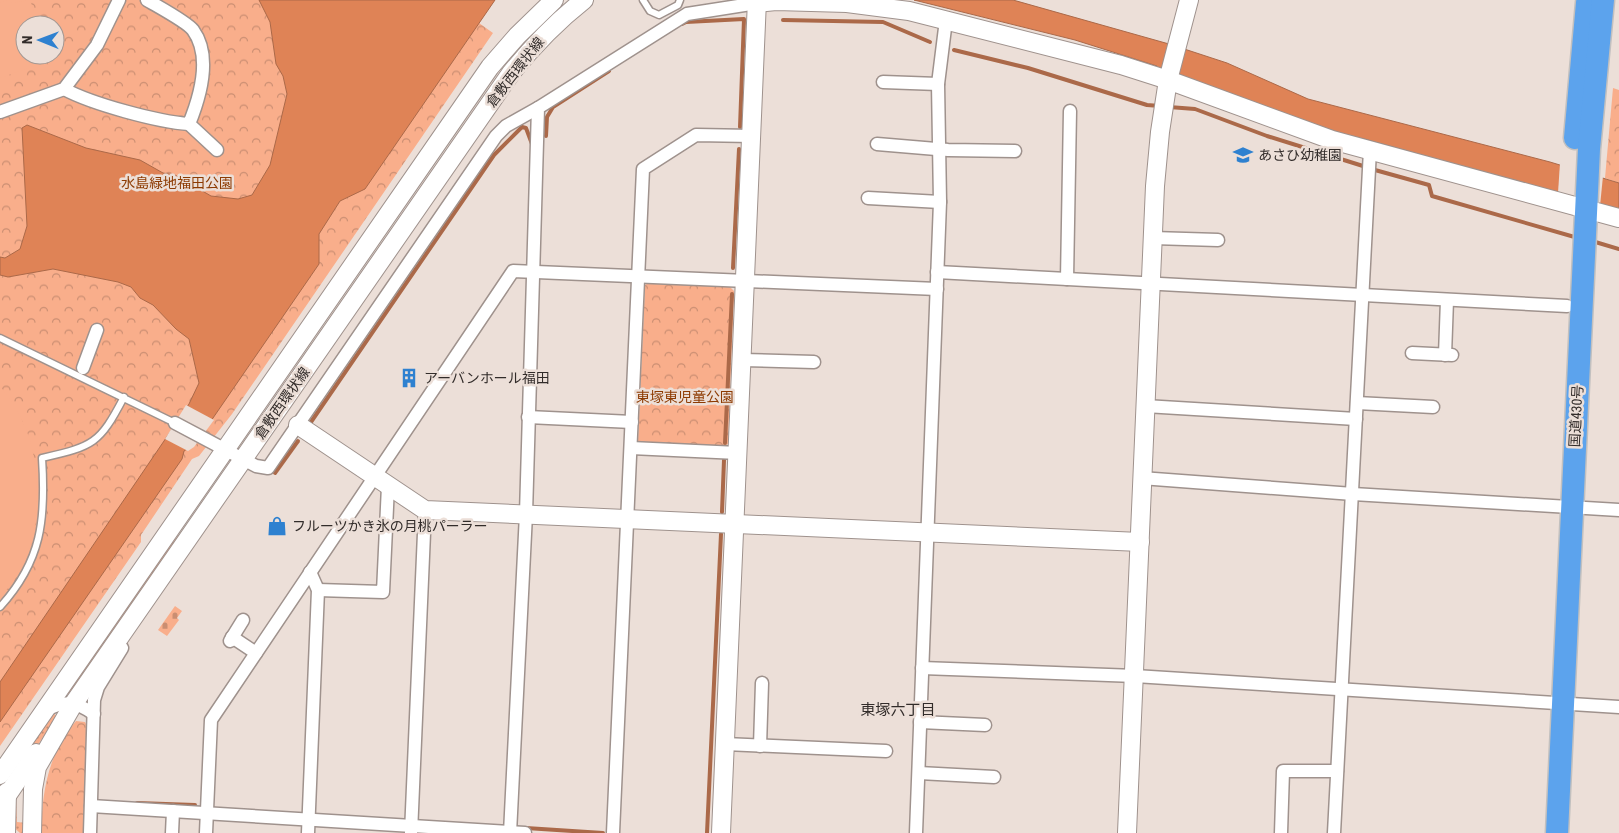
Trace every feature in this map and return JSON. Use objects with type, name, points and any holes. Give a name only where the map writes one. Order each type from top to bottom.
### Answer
[{"type":"highway","name":"国道430号","points":[[1557,833],[1556,703],[1588,0]]},
{"type":"highway","name":"国道430号","points":[[1580,170],[1603,0]]},
{"type":"highway","name":"国道430号","points":[[1565,507],[1567,306],[1577,237]]},
{"type":"highway","name":"国道430号","points":[[1543,833],[1556,703]]},
{"type":"street","points":[[0,112],[64,89],[97,45],[119,0]]},
{"type":"street","points":[[147,0],[192,29],[200,48],[202,80],[190,124]]},
{"type":"street","name":"倉敷西環状線","points":[[5,832],[4,769],[490,67],[517,36],[554,0]]},
{"type":"street","name":"倉敷西環状線","points":[[32,833],[33,789],[37,767],[69,710],[510,73],[534,44],[561,18],[584,0]]},
{"type":"street","points":[[1126,833],[1135,676],[1145,406],[1157,168],[1169,78],[1189,0]]},
{"type":"street","points":[[175,423],[256,466],[268,468],[496,136],[506,126],[538,108],[687,14],[757,2],[876,3],[946,20],[1169,78],[1304,131],[1370,150],[1578,203],[1619,218]]},
{"type":"street","points":[[721,833],[757,2]]},
{"type":"street","points":[[916,833],[940,202],[938,84],[946,20]]},
{"type":"street","points":[[883,82],[938,84]]},
{"type":"street","points":[[64,89],[79,97],[171,122],[190,124],[217,150]]},
{"type":"street","points":[[510,832],[526,514],[538,108]]},
{"type":"street","points":[[1067,278],[1070,111]]},
{"type":"street","points":[[613,833],[643,170],[696,135],[752,136]]},
{"type":"street","points":[[876,144],[1015,151]]},
{"type":"street","points":[[1334,833],[1370,150]]},
{"type":"street","points":[[868,198],[940,202]]},
{"type":"street","points":[[1154,238],[1218,240]]},
{"type":"street","points":[[206,833],[211,720],[310,572],[381,482],[513,271],[532,270],[937,289]]},
{"type":"street","points":[[937,272],[1567,306]]},
{"type":"street","points":[[1412,353],[1449,355],[1447,300]]},
{"type":"street","points":[[83,368],[97,330]]},
{"type":"street","points":[[742,360],[814,362]]},
{"type":"street","points":[[1357,403],[1433,407]]},
{"type":"street","points":[[1145,406],[1356,419]]},
{"type":"street","points":[[528,417],[632,422]]},
{"type":"street","points":[[298,425],[425,510],[1140,542]]},
{"type":"street","points":[[631,448],[738,453]]},
{"type":"street","points":[[1142,478],[1352,494],[1619,510]]},
{"type":"street","points":[[318,590],[383,592],[381,482]]},
{"type":"street","points":[[411,829],[425,510]]},
{"type":"street","points":[[308,833],[318,590],[310,572]]},
{"type":"street","points":[[90,833],[94,700],[98,687],[126,641],[135,614]]},
{"type":"street","points":[[244,620],[231,639],[256,653]]},
{"type":"street","points":[[922,668],[1135,676],[1619,707]]},
{"type":"street","points":[[760,746],[762,683]]},
{"type":"street","points":[[45,710],[61,702],[69,710],[94,714]]},
{"type":"street","points":[[4,801],[50,734],[69,710]]},
{"type":"street","points":[[920,722],[985,725]]},
{"type":"street","points":[[725,744],[886,752]]},
{"type":"street","points":[[1281,833],[1283,771],[1337,771]]},
{"type":"street","points":[[918,773],[994,777]]},
{"type":"street","points":[[91,806],[308,819],[411,829],[525,833]]},
{"type":"street","points":[[172,811],[172,833]]},
{"type":"lane","points":[[643,0],[650,11],[659,16],[678,5],[680,0]]},
{"type":"lane","points":[[0,338],[175,423]]},
{"type":"lane","points":[[0,607],[22,578],[36,552],[41,528],[43,501],[42,458],[76,450],[92,443],[106,429],[124,397]]},
{"type":"green space","name":"水島緑地福田公園","points":[[0,0],[495,0],[479,23],[493,33],[232,414],[199,456],[192,459],[141,535],[141,542],[0,746]]},
{"type":"green space","points":[[9,0],[11,3],[30,0],[35,15],[15,15],[15,65],[37,65],[0,78],[0,3]]},
{"type":"green space","points":[[1613,88],[1619,90],[1619,183],[1605,178]]},
{"type":"green space","name":"東塚東児童公園","points":[[650,282],[728,285],[734,291],[728,444],[721,448],[642,445],[638,441],[645,285]]},
{"type":"green space","points":[[0,386],[20,415],[31,444],[37,493],[35,525],[30,551],[19,573],[0,598]]},
{"type":"green space","points":[[221,476],[224,478],[69,696],[67,691],[159,559],[187,525]]},
{"type":"green space","points":[[175,606],[182,611],[177,618],[179,620],[167,636],[158,630]]},
{"type":"green space","points":[[55,714],[56,718],[31,755],[27,752],[52,715]]},
{"type":"green space","points":[[76,721],[85,722],[88,728],[86,833],[41,833],[43,803],[48,774],[59,746],[66,733]]},
{"type":"green space","points":[[16,798],[17,822],[27,823],[26,833],[20,833],[11,825],[12,803]]},
{"type":"shaded area","points":[[259,0],[495,0],[365,189],[340,201],[319,234],[319,264],[213,418],[193,445],[184,451],[182,459],[0,722],[0,682],[189,404],[199,383],[189,339],[176,329],[153,305],[140,298],[131,287],[118,282],[53,269],[8,277],[0,275],[0,257],[5,258],[20,249],[27,226],[22,128],[27,125],[86,148],[140,160],[163,173],[175,175],[211,196],[238,199],[252,195],[270,165],[287,94],[283,76],[276,64],[270,22]]},
{"type":"shaded area","points":[[914,0],[1013,0],[1169,44],[1227,63],[1308,99],[1550,162],[1619,183],[1619,210],[1364,139],[1337,135],[1158,70],[1157,66],[1075,40]]},
{"type":"pier","points":[[1560,163],[1603,176],[1600,206],[1558,193]]},
{"type":"pier","points":[[186,405],[214,420],[194,447],[188,451],[165,439]]},
{"type":"waterway","points":[[682,24],[686,22],[744,19],[740,127]]},
{"type":"waterway","points":[[783,20],[883,22],[930,42]]},
{"type":"waterway","points":[[954,50],[1028,68],[1147,105],[1160,106]]},
{"type":"waterway","points":[[546,136],[547,117],[553,107],[609,71]]},
{"type":"waterway","points":[[1169,107],[1195,109],[1267,136],[1363,166]]},
{"type":"waterway","points":[[311,422],[494,155],[522,127],[526,128],[532,144]]},
{"type":"waterway","points":[[733,268],[739,149]]},
{"type":"waterway","points":[[1375,170],[1429,185],[1432,196],[1578,238]]},
{"type":"waterway","points":[[1592,241],[1619,249]]},
{"type":"waterway","points":[[725,443],[732,294]]},
{"type":"waterway","points":[[275,473],[298,441]]},
{"type":"waterway","points":[[722,512],[724,460]]},
{"type":"waterway","points":[[707,833],[721,534]]},
{"type":"waterway","points":[[137,803],[195,805]]},
{"type":"waterway","points":[[526,828],[603,833]]},
{"type":"place","name":"あさひ幼稚園","points":[[1243,155]]},
{"type":"place","name":"アーバンホール福田","points":[[409,378]]},
{"type":"place","name":"フルーツかき氷の月桃パーラー","points":[[277,526]]},
{"type":"district","name":"東塚六丁目","points":[[898,710]]}]
